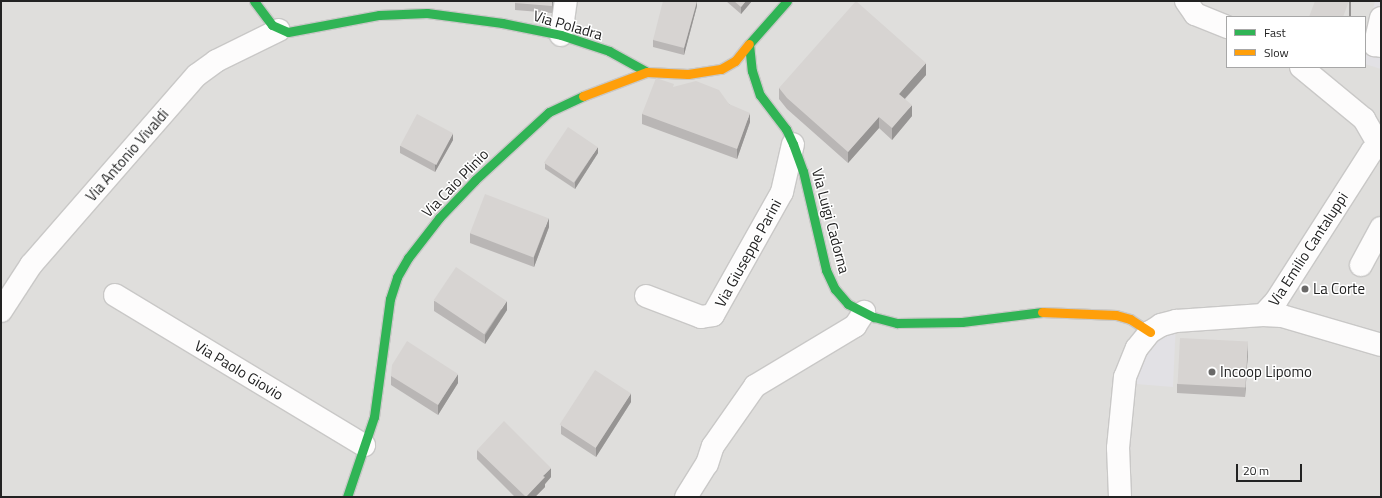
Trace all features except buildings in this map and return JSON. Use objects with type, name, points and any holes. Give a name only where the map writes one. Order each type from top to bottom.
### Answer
[{"type":"street","points":[[254,1],[268,21],[279,30]]},
{"type":"street","points":[[561,35],[566,1]]},
{"type":"street","points":[[749,44],[787,1]]},
{"type":"street","points":[[1186,1],[1195,14],[1226,27]]},
{"type":"street","name":"Via Poladra","points":[[279,30],[295,33],[379,15],[410,12],[502,23],[561,35],[608,51],[647,72]]},
{"type":"street","points":[[1381,18],[1374,45],[1381,46]]},
{"type":"street","name":"Via Antonio Vivaldi","points":[[1,311],[31,265],[197,75],[216,61],[279,30]]},
{"type":"street","name":"Via Caio Plinio","points":[[347,497],[378,396],[390,299],[397,277],[423,238],[474,180],[549,112],[577,97],[647,72],[707,73],[735,60],[749,44]]},
{"type":"street","name":"Via Luigi Cadorna","points":[[749,44],[756,85],[793,144],[803,171],[826,270],[835,289],[848,304],[864,312],[897,323],[923,324],[962,322],[1050,311],[1116,315],[1130,319],[1150,332]]},
{"type":"street","points":[[1302,68],[1364,119],[1377,154]]},
{"type":"street","name":"Via Giuseppe Parini","points":[[646,296],[701,317],[713,315],[782,192],[793,144]]},
{"type":"street","name":"Via Emilio Cantaluppi","points":[[1120,497],[1118,448],[1125,377],[1137,348],[1150,332],[1161,325],[1176,321],[1263,315],[1276,301],[1377,154]]},
{"type":"street","points":[[1361,265],[1381,228]]},
{"type":"street","name":"Via Paolo Giovio","points":[[115,295],[364,445]]},
{"type":"street","points":[[686,497],[707,464],[713,446],[755,386],[855,326],[864,312]]},
{"type":"street","points":[[1263,315],[1301,321],[1381,345]]},
{"type":"shaded area","points":[[1,1],[1381,1],[1381,497],[1,497]]},
{"type":"shaded area","points":[[1375,1],[1381,1],[1381,69],[1366,64],[1366,37]]},
{"type":"shaded area","points":[[1176,321],[1173,387],[1124,383],[1131,359]]},
{"type":"traffic: fast","points":[[254,1],[272,25],[288,32],[379,15],[427,13],[502,23],[561,35],[609,51],[647,72]]},
{"type":"traffic: fast","points":[[787,1],[749,44],[752,71],[760,95],[786,129],[793,144],[803,171],[826,270],[835,289],[848,304],[874,317],[897,323],[962,322],[1042,312]]},
{"type":"traffic: fast","points":[[347,497],[374,417],[390,299],[397,277],[408,258],[439,218],[475,180],[549,112],[583,96]]},
{"type":"traffic: slow","points":[[583,96],[647,72],[688,74],[721,69],[735,61],[749,44]]},
{"type":"traffic: slow","points":[[1042,312],[1116,315],[1130,319],[1150,332]]},
{"type":"place","name":"La Corte","points":[[1305,289]]},
{"type":"place","name":"Incoop Lipomo","points":[[1212,372]]}]
